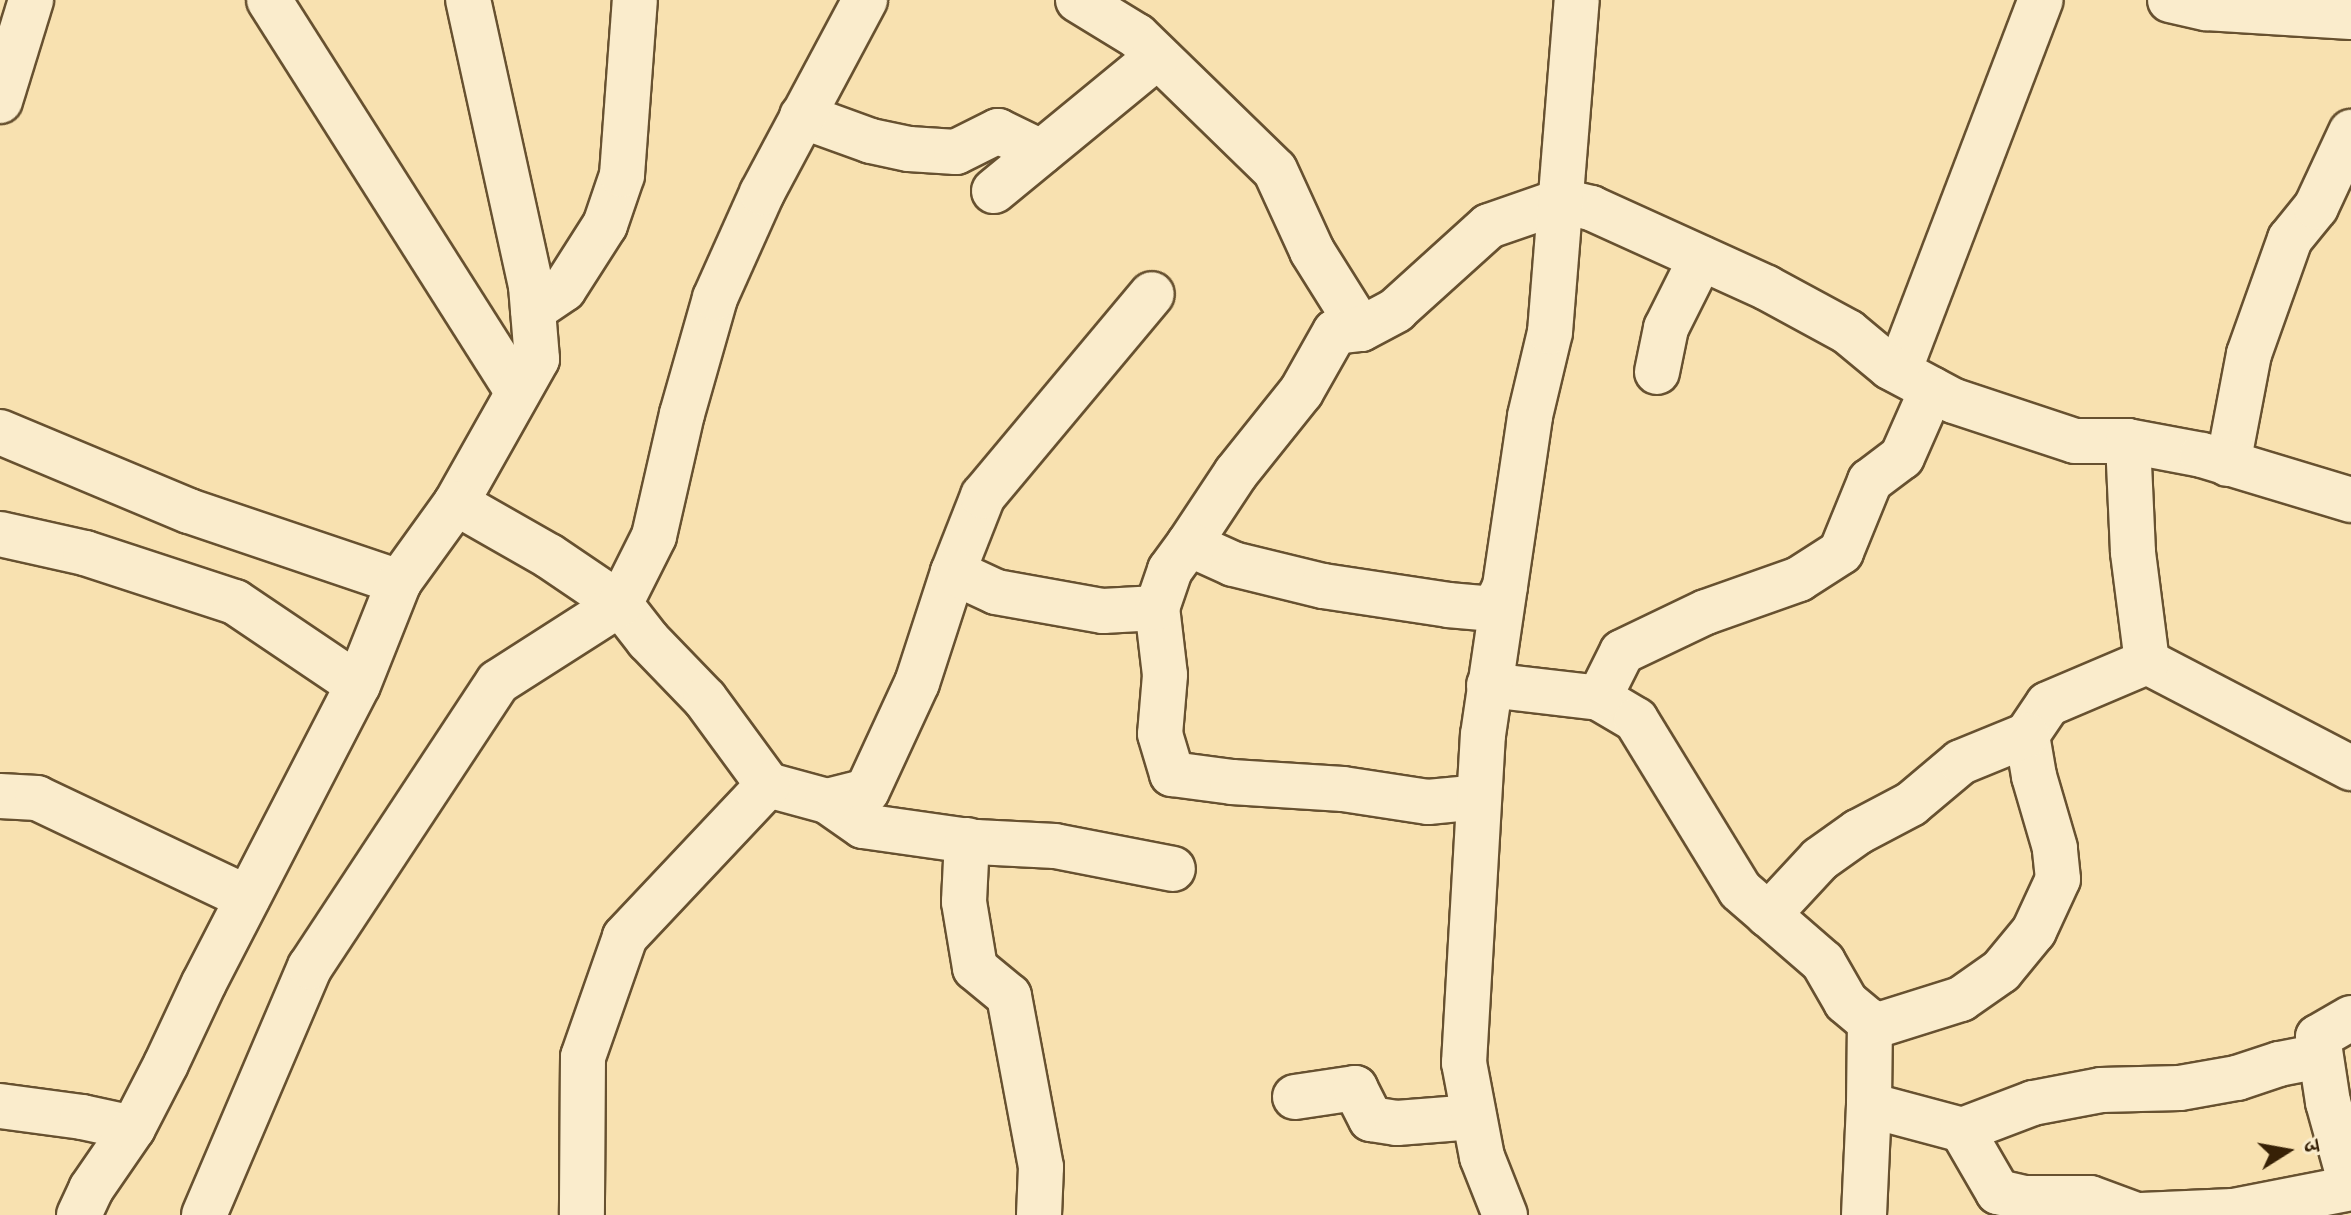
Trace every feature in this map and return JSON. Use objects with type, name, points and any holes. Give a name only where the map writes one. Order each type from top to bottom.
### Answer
[{"type":"street","points":[[0,101],[31,0]]},
{"type":"street","points":[[269,0],[518,392]]},
{"type":"street","points":[[79,1215],[91,1189],[133,1128],[358,685],[399,582],[456,503],[537,359],[531,286],[468,0]]},
{"type":"street","points":[[533,310],[564,289],[605,225],[622,175],[635,0]]},
{"type":"street","points":[[204,1215],[310,967],[498,682],[620,604],[654,536],[682,414],[715,298],[802,116],[865,0]]},
{"type":"street","points":[[1078,0],[1137,36],[1275,170],[1312,251],[1361,329]]},
{"type":"street","points":[[1505,1215],[1482,1157],[1464,1063],[1479,797],[1489,685],[1530,416],[1550,332],[1577,0]]},
{"type":"street","points":[[1599,698],[1622,652],[1706,612],[1799,579],[1841,552],[1870,481],[1902,457],[1915,380],[2041,0]]},
{"type":"street","points":[[2170,0],[2206,8],[2351,17]]},
{"type":"street","points":[[994,191],[1157,57]]},
{"type":"street","points":[[802,116],[871,141],[909,149],[956,152],[998,131],[1041,152]]},
{"type":"street","points":[[2228,464],[2249,354],[2290,239],[2334,211],[2351,132]]},
{"type":"street","points":[[1479,797],[1428,802],[1343,789],[1232,782],[1172,774],[1160,734],[1165,675],[1157,607],[1170,570],[1236,473],[1301,392],[1335,332],[1361,329],[1396,310],[1489,226],[1561,201],[1591,208],[1701,258],[1848,332],[1915,380],[2016,424],[2075,441],[2128,441],[2228,464],[2351,500]]},
{"type":"street","points":[[1657,372],[1666,328],[1701,258]]},
{"type":"street","points":[[827,801],[867,791],[917,683],[953,572],[983,496],[1152,294]]},
{"type":"street","points":[[0,432],[189,511],[399,582]]},
{"type":"street","points":[[2128,441],[2133,552],[2147,662]]},
{"type":"street","points":[[456,503],[549,556],[620,604],[648,640],[705,699],[768,785],[827,801],[863,826],[967,840],[1055,846],[1173,869]]},
{"type":"street","points":[[0,534],[85,553],[235,602],[358,685]]},
{"type":"street","points":[[1189,544],[1233,564],[1323,586],[1448,605],[1494,609],[1505,586]]},
{"type":"street","points":[[953,572],[996,592],[1103,611],[1157,607]]},
{"type":"street","points":[[1768,915],[1820,859],[1858,832],[1911,804],[1961,762],[2027,735],[2048,704],[2147,662]]},
{"type":"street","points":[[2147,662],[2351,768]]},
{"type":"street","points":[[1489,685],[1599,698],[1636,720],[1740,890],[1823,962],[1846,1002],[1875,1026],[1961,999],[2001,971],[2034,931],[2058,879],[2055,848],[2034,776],[2027,735]]},
{"type":"street","points":[[582,1215],[583,1057],[625,937],[768,785]]},
{"type":"street","points":[[0,796],[37,798],[248,898]]},
{"type":"street","points":[[967,840],[964,902],[975,968],[1009,996],[1041,1167],[1039,1215]]},
{"type":"street","points":[[1962,1130],[1998,1192],[2024,1206],[2090,1198],[2139,1215],[2233,1211],[2351,1187],[2328,1102],[2318,1037],[2351,1018]]},
{"type":"street","points":[[1864,1215],[1870,1021]]},
{"type":"street","points":[[1869,1105],[1962,1130],[2033,1103],[2101,1090],[2180,1088],[2237,1078],[2279,1064],[2320,1056]]},
{"type":"street","points":[[1295,1097],[1355,1088],[1371,1119],[1397,1123],[1474,1117]]},
{"type":"street","points":[[0,1106],[82,1117],[133,1128]]}]
